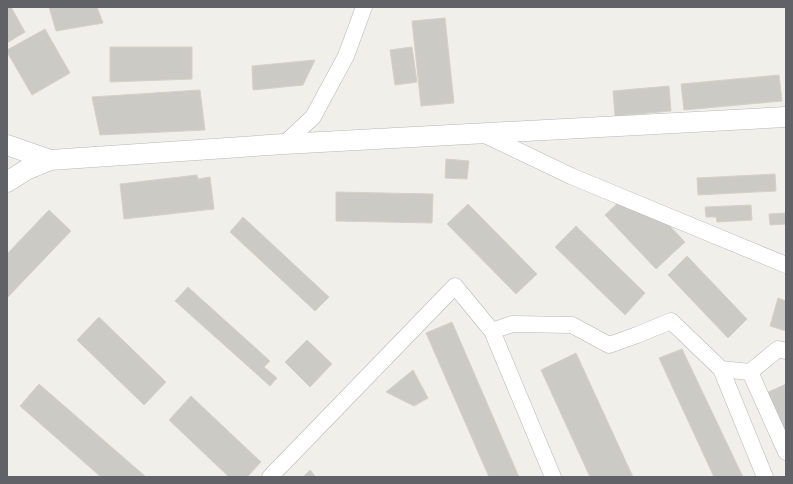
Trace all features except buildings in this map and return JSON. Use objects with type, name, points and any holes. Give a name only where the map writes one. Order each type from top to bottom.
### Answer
[{"type":"street","points":[[284,144],[313,117],[346,56],[364,7]]},
{"type":"street","points":[[7,182],[26,170],[50,160],[284,144],[786,117]]},
{"type":"street","points":[[483,134],[572,176],[786,265]]},
{"type":"street","points":[[7,145],[50,160]]},
{"type":"street","points":[[270,477],[455,286],[492,332],[553,477]]},
{"type":"street","points":[[492,332],[512,324],[572,325],[609,345],[671,321],[721,369],[765,477]]},
{"type":"street","points":[[721,369],[750,372],[778,349],[786,351]]},
{"type":"street","points":[[750,372],[786,452]]}]
